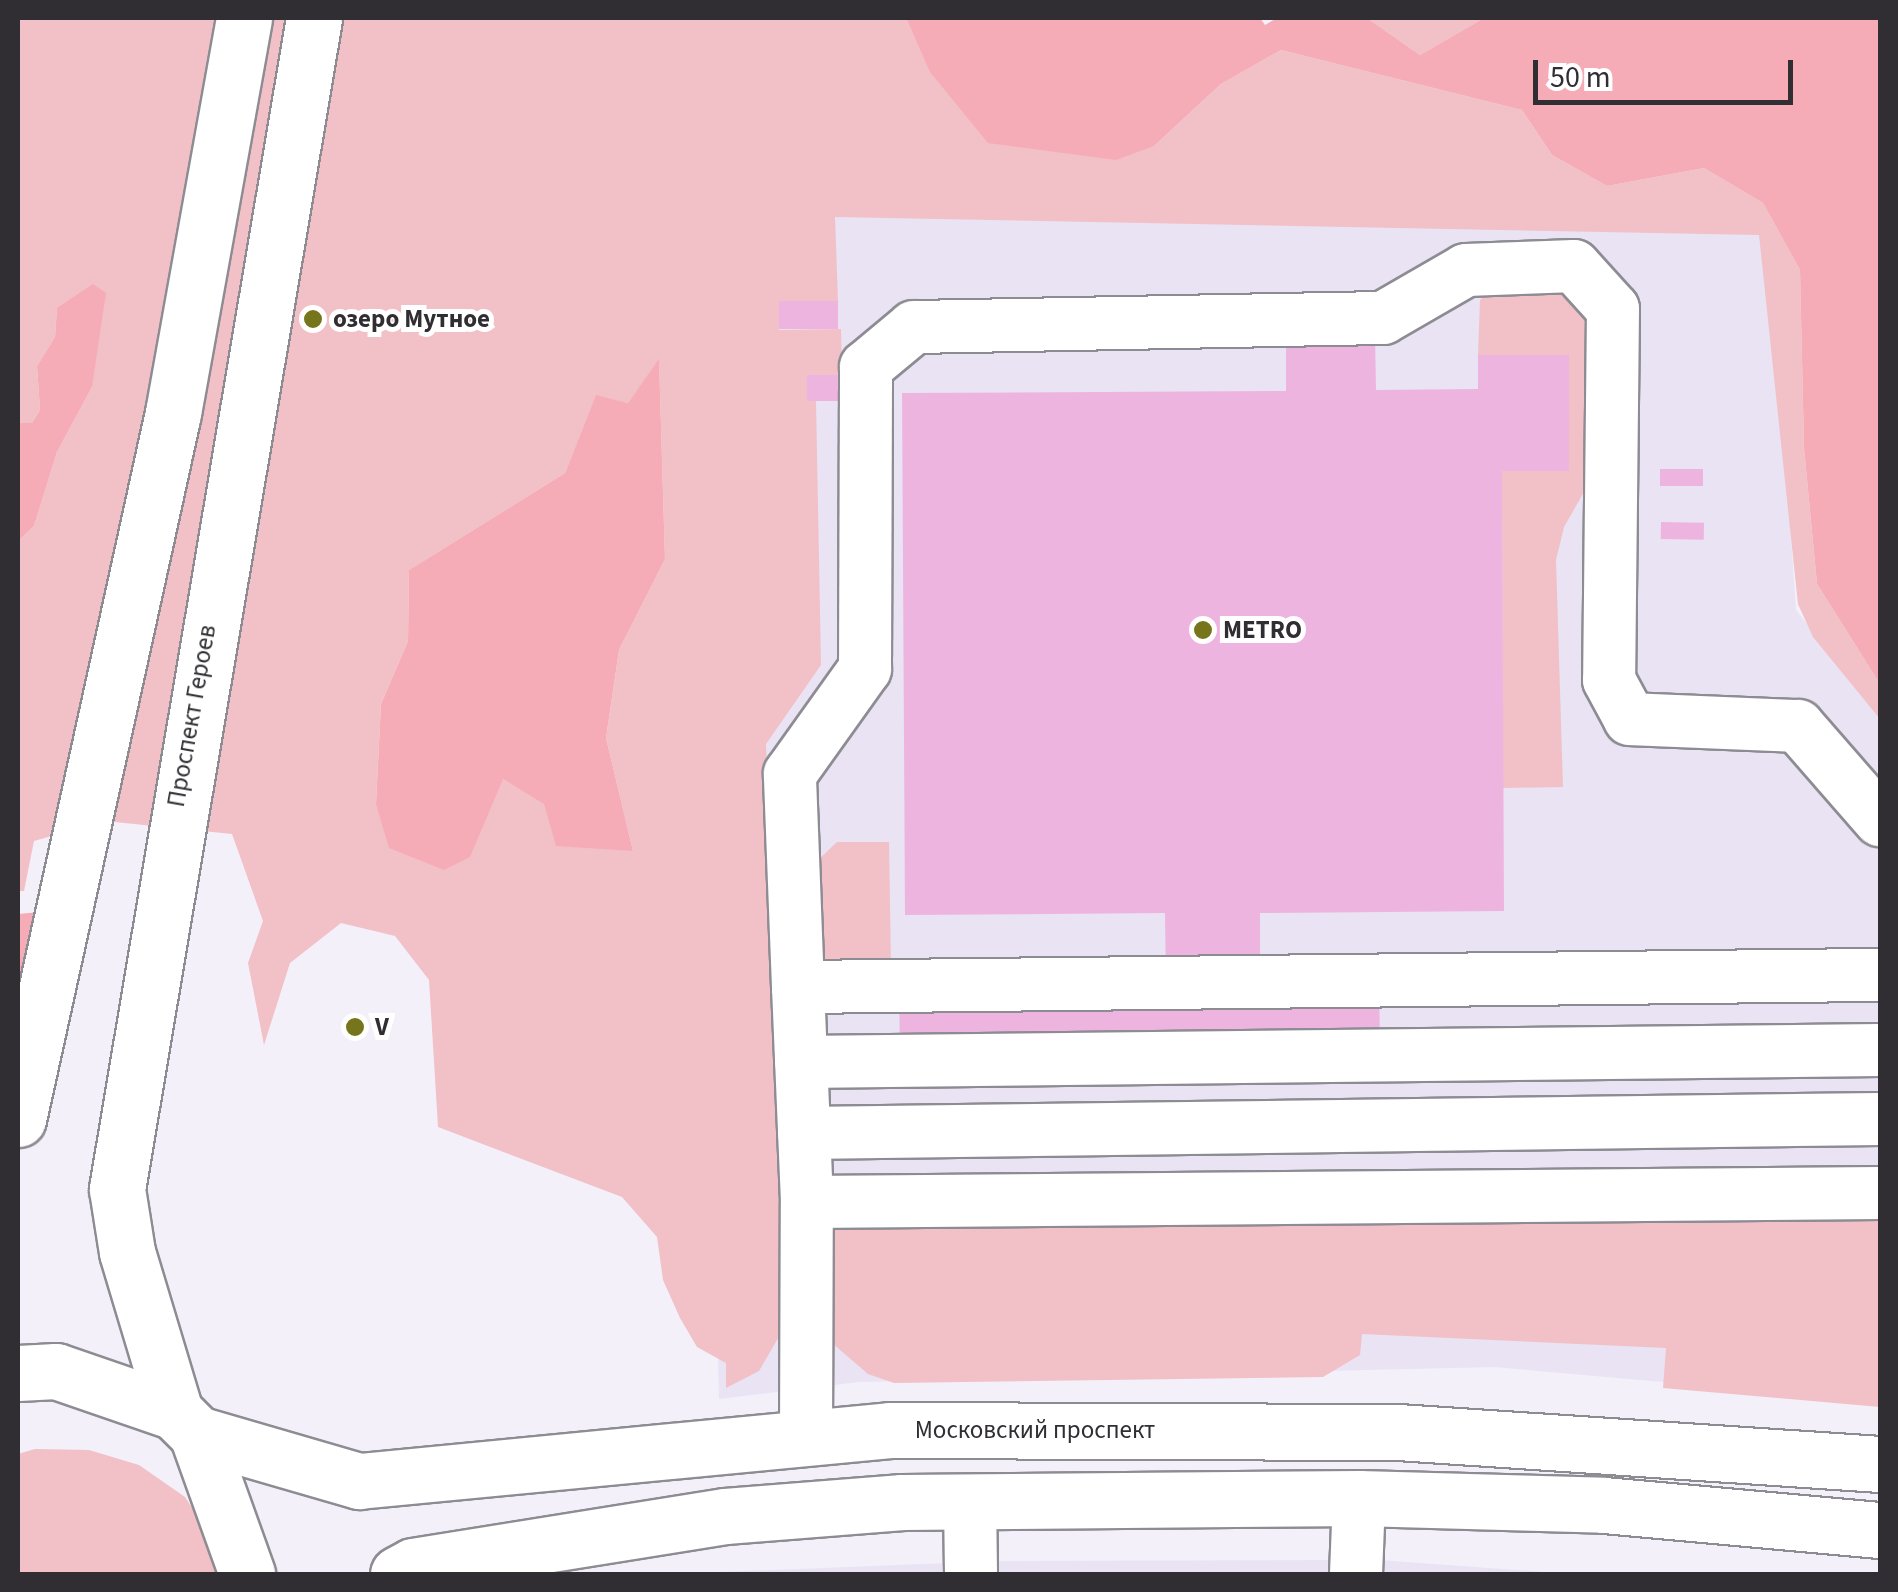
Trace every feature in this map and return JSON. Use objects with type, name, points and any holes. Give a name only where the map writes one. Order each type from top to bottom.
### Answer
[{"type":"main road","points":[[18,1119],[173,413],[244,18]]},
{"type":"main road","name":"Проспект Героев","points":[[247,1574],[186,1423],[127,1252],[117,1189],[314,18]]},
{"type":"main road","name":"Московский проспект","points":[[18,1373],[56,1371],[186,1423],[359,1481],[890,1430],[1398,1432],[1880,1464]]},
{"type":"main road","points":[[398,1574],[413,1566],[726,1516],[970,1501],[1359,1498],[1604,1505],[1880,1530]]},
{"type":"lane","points":[[806,1436],[807,1202],[790,774],[864,669],[866,367],[914,327],[1384,318],[1466,270],[1574,266],[1613,309],[1609,680],[1630,719],[1798,726],[1880,820]]},
{"type":"lane","points":[[798,986],[1880,975]]},
{"type":"lane","points":[[801,1062],[1880,1050]]},
{"type":"lane","points":[[804,1134],[1880,1118]]},
{"type":"lane","points":[[807,1202],[1880,1192]]},
{"type":"lane","points":[[1356,1574],[1359,1498]]},
{"type":"lane","points":[[970,1501],[971,1574]]},
{"type":"shaded area","points":[[18,18],[906,18],[931,72],[1154,146],[1221,84],[1281,50],[1522,110],[1552,155],[1607,186],[1704,168],[1763,203],[1800,270],[1804,448],[1817,584],[1880,684],[1880,719],[1813,637],[1798,604],[1759,235],[835,217],[838,301],[779,302],[779,330],[841,329],[842,375],[807,376],[807,401],[816,401],[821,665],[766,744],[787,1323],[759,1371],[726,1388],[726,1363],[697,1347],[663,1280],[657,1237],[622,1197],[438,1127],[429,980],[395,936],[341,923],[290,963],[264,1045],[248,963],[263,921],[232,834],[105,821],[34,841],[24,891],[18,891],[18,541],[34,526],[57,452],[92,387],[57,308],[55,337],[37,366],[40,410],[32,423],[18,423]],"holes":[[[659,361],[665,559],[619,650],[606,738],[633,851],[503,779],[376,803],[381,704],[408,641],[409,570],[565,473],[596,396],[628,403]]]},
{"type":"shaded area","points":[[906,18],[1260,18],[1265,25],[1277,18],[1367,18],[1420,55],[1484,18],[1880,18],[1880,684],[1817,584],[1804,448],[1800,270],[1763,203],[1704,168],[1607,186],[1552,155],[1522,110],[1281,50],[1221,84],[1154,146],[1116,160],[988,143],[930,72]]},
{"type":"shaded area","points":[[1367,18],[1484,18],[1420,55]]},
{"type":"shaded area","points":[[695,213],[1770,228],[1796,610],[1880,716],[1880,1401],[1494,1367],[859,1382],[719,1399]]},
{"type":"shaded area","points":[[1502,280],[1594,297],[1601,462],[1564,527],[1556,560],[1563,787],[1503,788],[1502,471],[1569,470],[1569,356],[1478,355],[1480,300]]},
{"type":"shaded area","points":[[93,284],[106,293],[92,387],[57,452],[34,526],[18,541],[18,423],[32,423],[40,410],[37,366],[55,337],[57,308]]},
{"type":"shaded area","points":[[659,359],[665,559],[619,650],[606,738],[633,851],[556,846],[544,804],[503,779],[470,857],[444,870],[389,848],[376,804],[381,704],[408,641],[409,570],[565,473],[596,395],[628,403]]},
{"type":"shaded area","points":[[837,842],[889,842],[891,969],[814,970],[815,863]]},
{"type":"shaded area","points":[[40,912],[18,1008],[18,914]]},
{"type":"shaded area","points":[[1880,1203],[1880,1407],[1663,1388],[1666,1348],[1362,1334],[1360,1355],[1323,1377],[894,1383],[868,1374],[832,1343],[821,1218]]},
{"type":"shaded area","points":[[35,1449],[89,1450],[139,1465],[185,1497],[213,1540],[224,1574],[18,1574],[18,1454]]},
{"type":"shaded area","points":[[1379,1560],[1572,1574],[671,1574],[998,1561]]},
{"type":"building","points":[[779,301],[838,301],[838,329],[779,329]]},
{"type":"building","name":"METRO","points":[[1286,335],[1375,335],[1376,390],[1478,389],[1478,355],[1569,355],[1569,471],[1502,471],[1504,911],[1260,913],[1260,981],[1379,980],[1380,1045],[900,1052],[899,986],[1166,983],[1165,913],[905,915],[902,393],[1286,391]]},
{"type":"building","points":[[807,375],[842,375],[842,401],[807,401]]},
{"type":"building","points":[[1660,469],[1703,469],[1703,486],[1660,486]]},
{"type":"building","points":[[1661,522],[1704,523],[1704,540],[1661,539]]},
{"type":"place","name":"озеро Мутное","points":[[313,319]]},
{"type":"place","name":"METRO","points":[[1203,630]]},
{"type":"place","name":"V","points":[[355,1027]]}]
